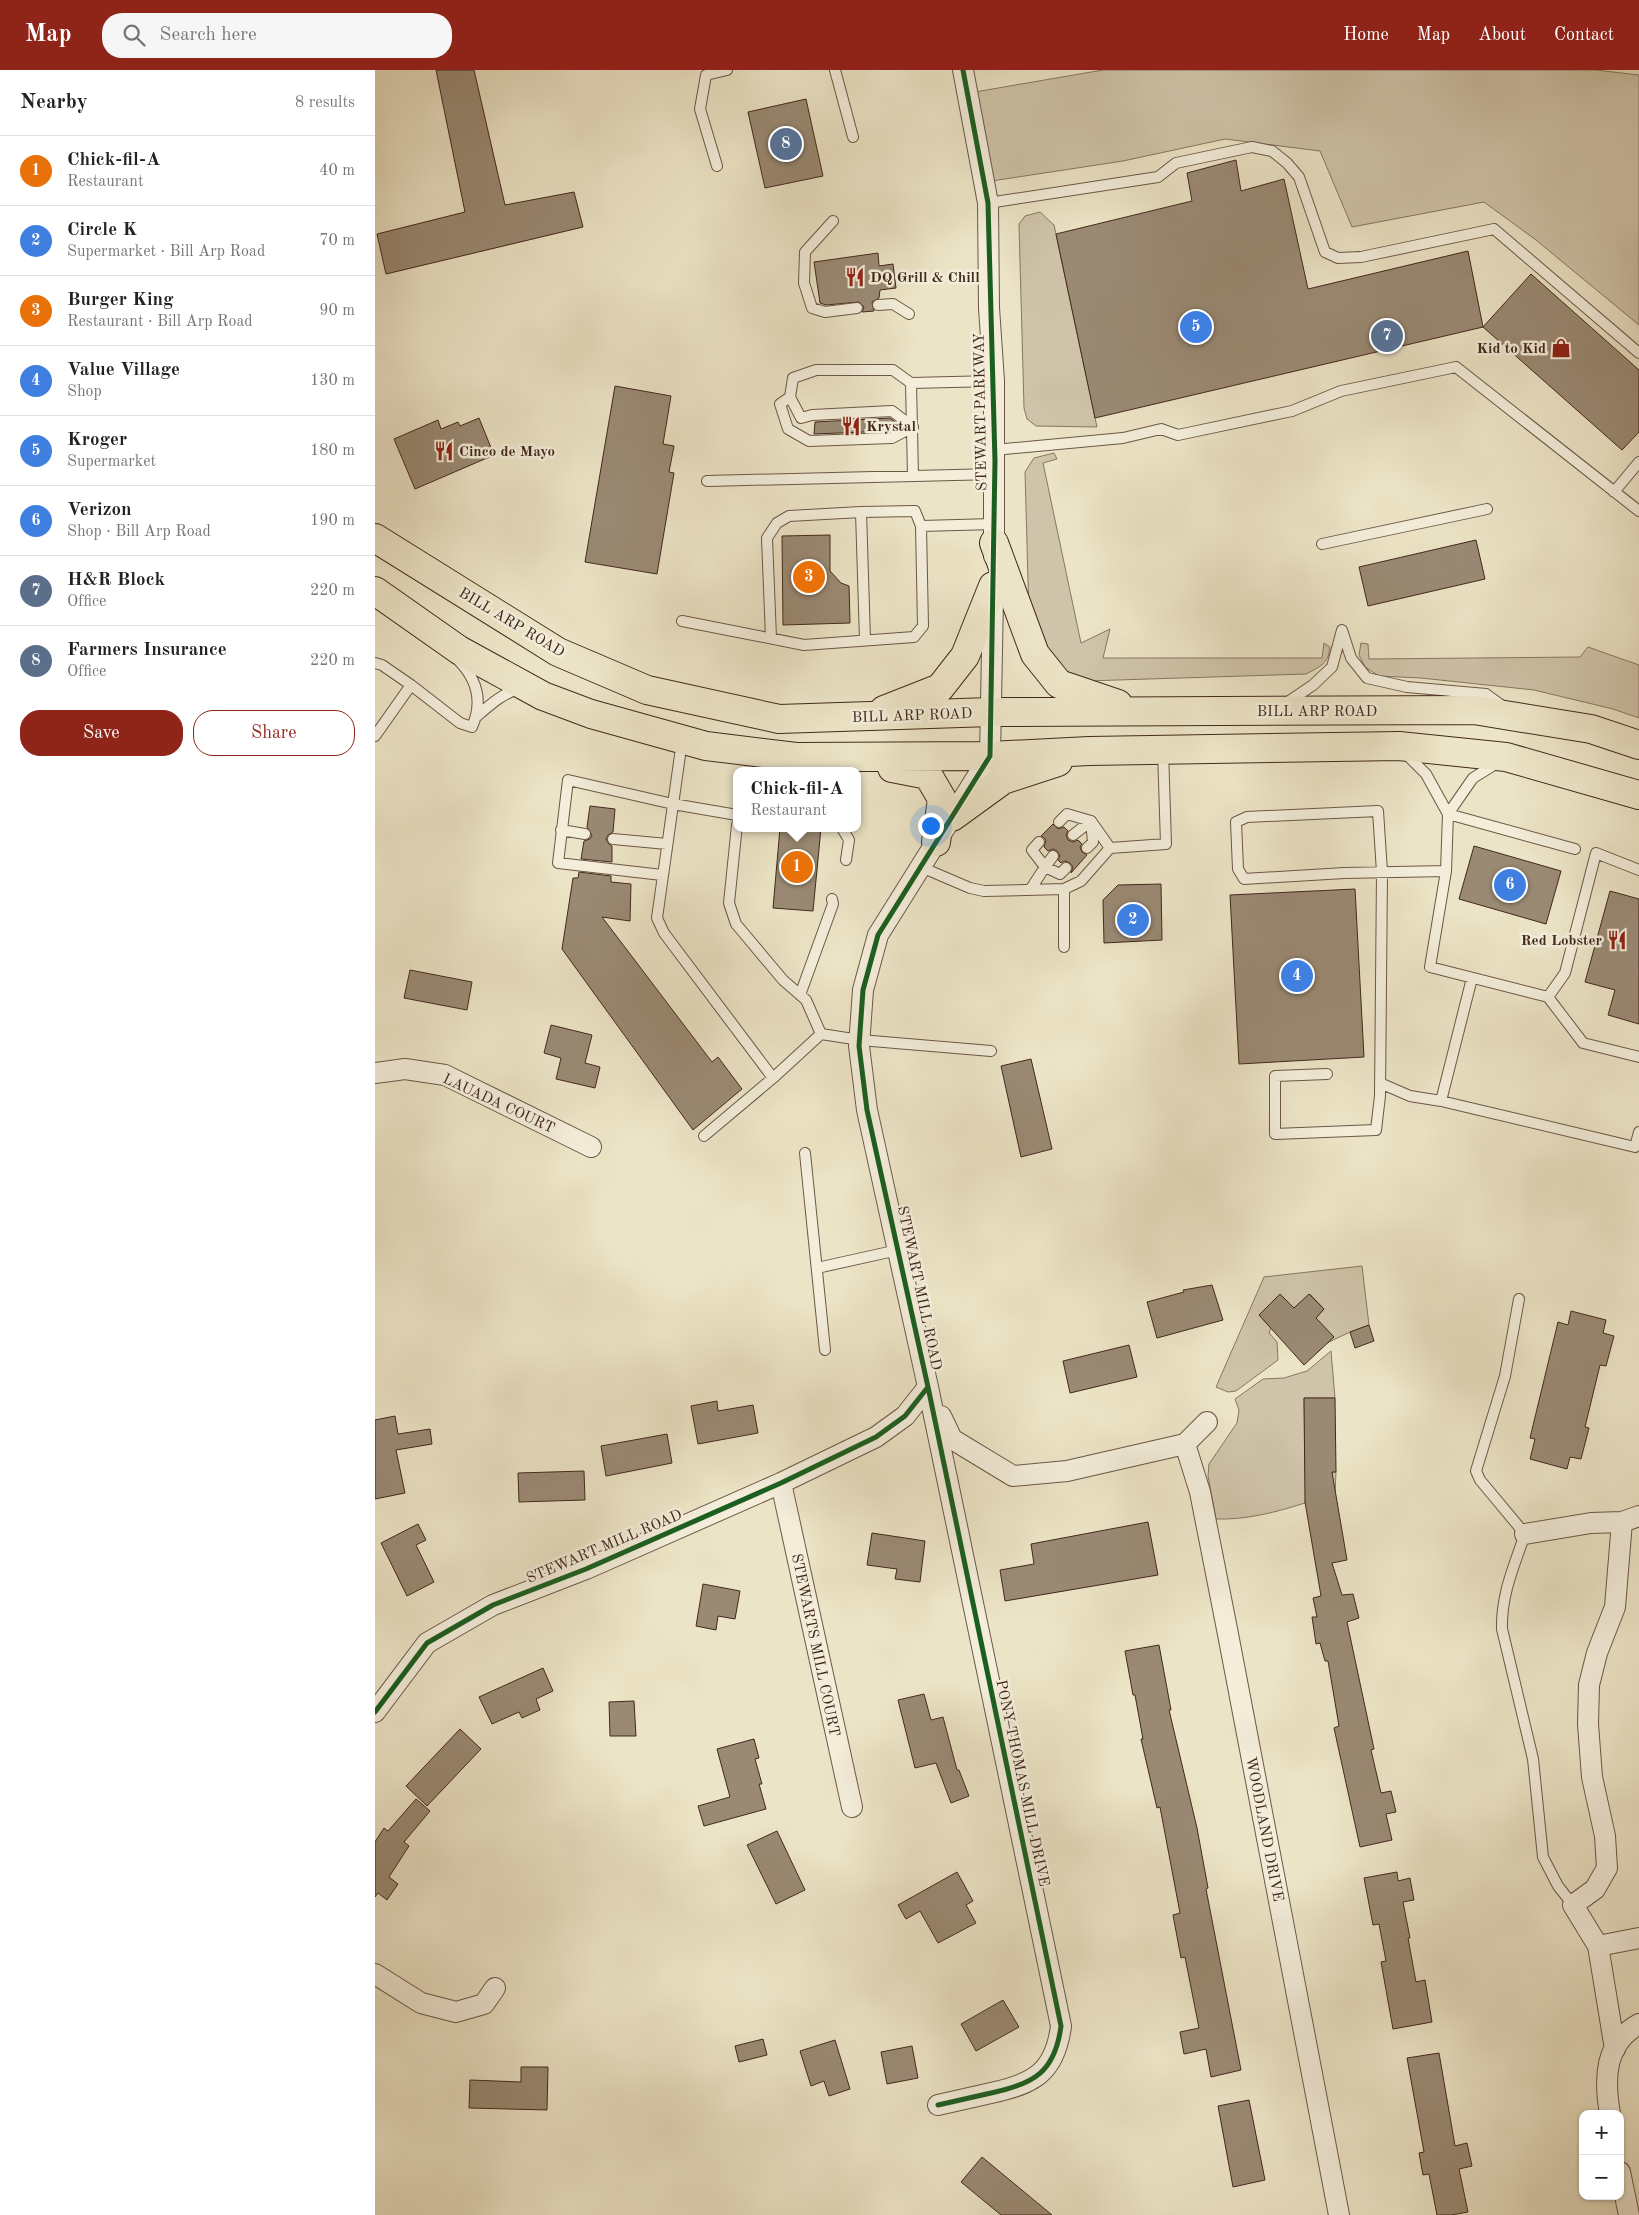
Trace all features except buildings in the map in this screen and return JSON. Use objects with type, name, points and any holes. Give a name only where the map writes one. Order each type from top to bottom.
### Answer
[{"type":"main road","points":[[994,533],[1035,654],[1059,684],[1141,711]]},
{"type":"main road","name":"BILL ARP ROAD","points":[[375,538],[558,652],[647,690],[779,719],[991,712],[1474,710],[1591,729],[1639,745]]},
{"type":"main road","points":[[868,716],[940,688],[965,656],[993,586]]},
{"type":"main road","points":[[382,596],[459,650],[543,696],[591,714],[682,740],[714,747],[906,770],[928,775],[942,799],[936,842]]},
{"type":"main road","points":[[796,757],[990,756],[1163,749],[1399,746],[1506,758],[1639,795]]},
{"type":"main road","points":[[952,817],[1003,780],[1089,751]]},
{"type":"street","name":"STEWART PARKWAY","points":[[963,70],[988,203],[989,308],[994,381],[995,474],[990,756]]},
{"type":"street","name":"STEWART MILL ROAD","points":[[375,1712],[427,1643],[493,1605],[586,1569],[781,1483],[876,1437],[905,1416],[928,1387],[867,1110],[860,1040],[863,990],[878,935],[990,756]]},
{"type":"street","name":"LAUADA COURT","points":[[375,1073],[405,1069],[445,1075],[591,1147]]},
{"type":"street","points":[[928,1387],[952,1439],[1013,1476],[1067,1471],[1185,1444],[1207,1422]]},
{"type":"street","name":"PONY THOMAS MILL DRIVE","points":[[928,1387],[1061,2026],[1059,2044],[1052,2061],[1040,2075],[1025,2084],[1008,2090],[938,2104]]},
{"type":"street","name":"WOODLAND DRIVE","points":[[1185,1444],[1200,1492],[1339,2215]]},
{"type":"street","name":"STEWARTS MILL COURT","points":[[781,1483],[852,1807]]},
{"type":"street","points":[[1525,1534],[1591,1523],[1630,1519],[1615,1607],[1597,1653],[1589,1685],[1587,1724],[1592,1778],[1605,1836],[1607,1868],[1595,1889],[1573,1906],[1598,1946],[1615,2049]]},
{"type":"street","points":[[1598,1946],[1639,1938]]},
{"type":"street","points":[[375,1974],[421,2004],[456,2012],[484,2004],[495,1988]]},
{"type":"street","points":[[1609,2110],[1605,2088],[1607,2066],[1625,2034],[1639,2024]]},
{"type":"street","points":[[1624,2191],[1629,2215]]},
{"type":"lane","points":[[717,166],[700,109],[706,75],[727,70]]},
{"type":"lane","points":[[835,70],[853,137]]},
{"type":"lane","points":[[988,203],[1158,177],[1176,163],[1252,147],[1271,151],[1287,162],[1299,178],[1325,252],[1338,258],[1361,257],[1494,229],[1639,353]]},
{"type":"lane","points":[[833,221],[805,252],[804,283],[812,308],[825,312],[857,308]]},
{"type":"lane","points":[[878,305],[893,304],[909,314]]},
{"type":"lane","points":[[994,450],[1123,438],[1161,429],[1178,435],[1292,411],[1341,391],[1456,367],[1639,512]]},
{"type":"lane","points":[[913,427],[892,411],[812,415],[801,418],[790,397],[793,378],[815,370],[893,370],[911,382],[994,381]]},
{"type":"lane","points":[[911,382],[913,476]]},
{"type":"lane","points":[[790,397],[780,404],[788,429],[809,441],[892,438],[913,427]]},
{"type":"lane","points":[[1614,492],[1639,462]]},
{"type":"lane","points":[[707,480],[995,474]]},
{"type":"lane","points":[[1322,544],[1487,509]]},
{"type":"lane","points":[[682,621],[804,645],[914,637],[923,626],[921,526],[915,511],[789,516],[777,523],[767,538],[771,638]]},
{"type":"lane","points":[[861,512],[865,640]]},
{"type":"lane","points":[[921,526],[994,533]]},
{"type":"lane","points":[[382,596],[460,662],[475,681],[477,692],[476,717]]},
{"type":"lane","points":[[1275,711],[1313,685],[1331,667],[1342,630],[1351,658],[1367,678],[1407,687],[1486,694],[1519,718]]},
{"type":"lane","points":[[375,663],[382,665],[411,685],[460,723],[471,727],[476,717],[498,698],[510,691],[526,687]]},
{"type":"lane","points":[[375,736],[411,685]]},
{"type":"lane","points":[[682,740],[657,918],[664,933],[773,1078]]},
{"type":"lane","points":[[1399,746],[1426,774],[1448,814],[1446,871],[1430,967],[1548,998],[1583,1043],[1639,1058]]},
{"type":"lane","points":[[921,867],[970,888],[984,891],[1064,889],[1081,881],[1110,848],[1166,844],[1163,749]]},
{"type":"lane","points":[[1448,814],[1473,778],[1506,758]]},
{"type":"lane","points":[[662,875],[558,863],[568,780],[673,804],[733,814]]},
{"type":"lane","points":[[1327,1074],[1275,1076],[1275,1134],[1376,1130],[1380,1083],[1382,872],[1378,812],[1247,817],[1236,822],[1238,869],[1244,879],[1344,872],[1382,872],[1446,871]]},
{"type":"lane","points":[[1059,822],[1067,814],[1091,821],[1110,848]]},
{"type":"lane","points":[[1448,814],[1575,849]]},
{"type":"lane","points":[[1073,835],[1091,821]]},
{"type":"lane","points":[[1087,848],[1093,842],[1091,821]]},
{"type":"lane","points":[[561,830],[585,834]]},
{"type":"lane","points":[[736,832],[729,903],[736,924],[783,980],[806,1000],[821,1034]]},
{"type":"lane","points":[[844,832],[849,840],[846,860]]},
{"type":"lane","points":[[613,839],[667,844]]},
{"type":"lane","points":[[1039,842],[1032,850],[1045,867],[1060,874],[1066,868]]},
{"type":"lane","points":[[1548,998],[1565,973],[1595,853],[1639,870]]},
{"type":"lane","points":[[1031,890],[1053,856]]},
{"type":"lane","points":[[1064,889],[1064,947]]},
{"type":"lane","points":[[800,995],[833,904],[832,899]]},
{"type":"lane","points":[[1441,1101],[1472,978]]},
{"type":"lane","points":[[821,1034],[860,1040],[991,1052]]},
{"type":"lane","points":[[704,1136],[773,1078],[821,1034]]},
{"type":"lane","points":[[1380,1083],[1410,1096],[1441,1101],[1635,1147],[1639,1132]]},
{"type":"lane","points":[[805,1153],[825,1350]]},
{"type":"lane","points":[[817,1268],[898,1250]]},
{"type":"lane","points":[[1519,1299],[1505,1376],[1476,1471],[1480,1480],[1525,1534],[1505,1593],[1502,1610],[1502,1629],[1533,1759],[1543,1857],[1558,1886],[1573,1906]]},
{"type":"shaded area","points":[[1103,70],[1596,70],[1639,75],[1639,325],[1536,240],[1484,202],[1352,227],[1320,151],[1225,139],[1123,161],[985,182],[969,93]]},
{"type":"shaded area","points":[[1040,212],[1054,225],[1097,427],[1036,426],[1027,419],[1024,408],[1019,224],[1025,216]]},
{"type":"shaded area","points":[[1054,453],[1057,459],[1043,463],[1081,643],[1110,629],[1103,658],[1322,658],[1324,643],[1330,647],[1326,661],[1306,674],[1086,681],[1061,669],[1034,638],[1029,617],[1025,472],[1034,458]]},
{"type":"shaded area","points":[[1361,643],[1368,644],[1369,659],[1580,657],[1588,647],[1639,665],[1639,718],[1613,709],[1534,690],[1421,678],[1379,676],[1365,667],[1359,655]]},
{"type":"shaded area","points":[[1362,1266],[1369,1325],[1327,1343],[1323,1340],[1316,1318],[1324,1309],[1310,1294],[1294,1308],[1280,1294],[1259,1315],[1271,1328],[1269,1333],[1277,1342],[1278,1360],[1236,1391],[1228,1392],[1216,1387],[1264,1277]]},
{"type":"shaded area","points":[[1331,1351],[1335,1398],[1304,1398],[1305,1471],[1336,1472],[1335,1493],[1305,1499],[1305,1503],[1261,1515],[1216,1519],[1208,1476],[1209,1464],[1237,1423],[1239,1410],[1235,1399],[1263,1379],[1284,1378],[1307,1371]]},
{"type":"cycle path","points":[[375,1712],[427,1643],[493,1605],[586,1569],[781,1483],[876,1437],[905,1416],[928,1387],[867,1110],[859,1046],[863,990],[878,935],[990,756],[995,461],[988,203],[963,70]]},
{"type":"cycle path","points":[[928,1387],[1061,2026],[1054,2055],[1048,2065],[1030,2080],[1006,2089],[938,2105]]},
{"type":"place","name":"Farmers Insurance","points":[[786,144]]},
{"type":"place","name":"DQ Grill & Chill","points":[[855,277]]},
{"type":"place","name":"Kroger","points":[[1196,327]]},
{"type":"place","name":"H&R Block","points":[[1387,336]]},
{"type":"place","name":"Kid to Kid","points":[[1561,348]]},
{"type":"place","name":"Krystal","points":[[851,426]]},
{"type":"place","name":"Cinco de Mayo","points":[[444,451]]},
{"type":"place","name":"Burger King","points":[[809,577]]},
{"type":"place","name":"Chick-fil-A","points":[[797,867]]},
{"type":"place","name":"Verizon","points":[[1510,885]]},
{"type":"place","name":"Circle K","points":[[1133,920]]},
{"type":"place","name":"Red Lobster","points":[[1617,940]]},
{"type":"place","name":"Value Village","points":[[1297,976]]}]
